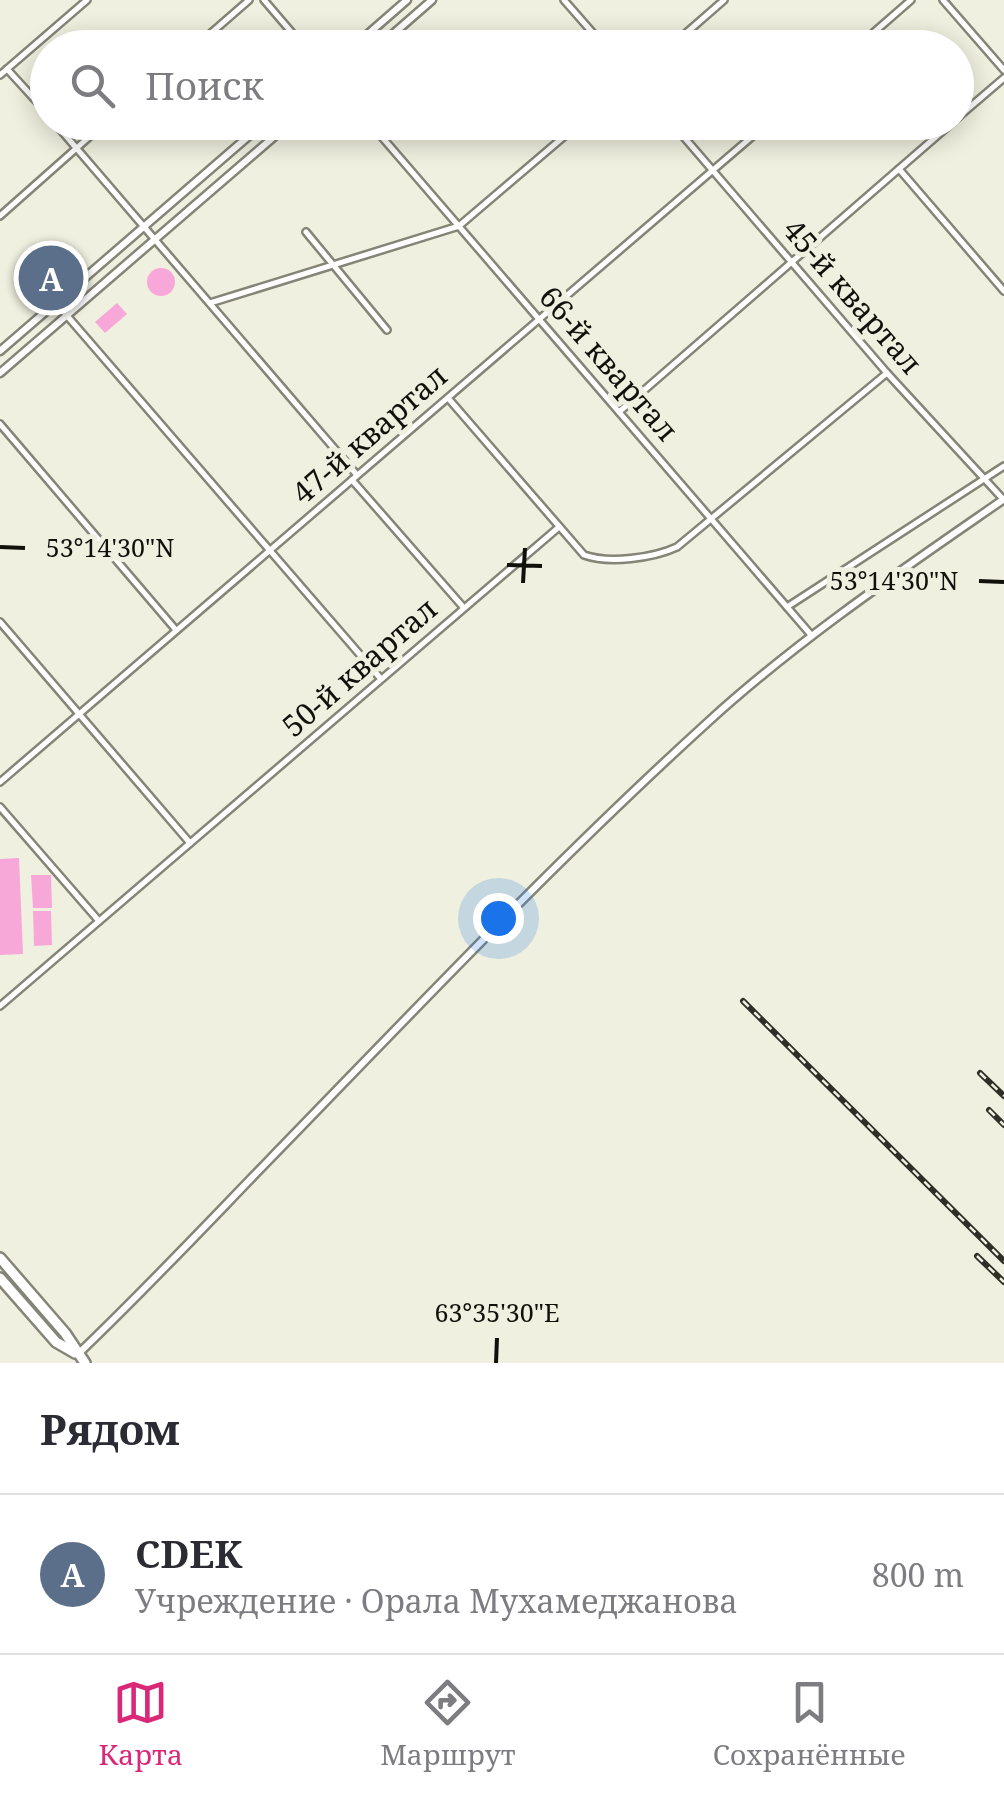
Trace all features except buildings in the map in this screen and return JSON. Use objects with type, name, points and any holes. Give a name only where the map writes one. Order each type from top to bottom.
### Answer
[{"type":"main road","points":[[0,1258],[65,1333],[85,1363]]},
{"type":"main road","points":[[0,1278],[56,1342],[77,1354]]},
{"type":"street","points":[[52,30],[86,0]]},
{"type":"street","points":[[215,30],[249,0]]},
{"type":"street","points":[[264,0],[290,30]]},
{"type":"street","points":[[373,30],[408,0]]},
{"type":"street","points":[[395,30],[421,3],[432,0]]},
{"type":"street","points":[[564,0],[590,30]]},
{"type":"street","points":[[690,30],[724,0]]},
{"type":"street","points":[[877,30],[912,0]]},
{"type":"street","points":[[944,0],[970,30]]},
{"type":"street","points":[[974,35],[1004,70]]},
{"type":"street","points":[[0,75],[30,49]]},
{"type":"street","points":[[7,69],[30,94]]},
{"type":"street","points":[[974,104],[1004,78]]},
{"type":"street","points":[[69,140],[464,608]]},
{"type":"street","points":[[0,216],[85,140]]},
{"type":"street","points":[[0,351],[244,140]]},
{"type":"street","points":[[0,373],[269,140]]},
{"type":"street","name":"66-й квартал","points":[[385,140],[812,636]]},
{"type":"street","points":[[210,304],[459,226],[560,140]]},
{"type":"street","name":"45-й квартал","points":[[685,140],[888,374],[1003,499]]},
{"type":"street","name":"47-й квартал","points":[[0,782],[748,140]]},
{"type":"street","points":[[619,412],[933,140]]},
{"type":"street","points":[[899,169],[1004,291]]},
{"type":"street","points":[[306,232],[387,330]]},
{"type":"street","points":[[56,303],[381,679]]},
{"type":"street","points":[[448,398],[584,555],[598,560],[661,554],[677,548],[888,374]]},
{"type":"street","points":[[0,424],[176,630]]},
{"type":"street","points":[[787,607],[1004,466]]},
{"type":"street","points":[[77,1354],[152,1282],[412,1012],[710,720],[802,643],[1003,499]]},
{"type":"street","name":"50-й квартал","points":[[0,1006],[559,526]]},
{"type":"street","points":[[0,622],[190,844]]},
{"type":"street","points":[[0,807],[99,921]]},
{"type":"shaded area","points":[[161,268],[171,272],[175,282],[171,292],[161,296],[151,292],[147,282],[151,272]]},
{"type":"shaded area","points":[[117,303],[127,314],[105,333],[95,322]]},
{"type":"shaded area","points":[[19,858],[23,954],[0,955],[0,859]]},
{"type":"shaded area","points":[[31,875],[51,875],[52,908],[33,908]]},
{"type":"shaded area","points":[[33,911],[51,911],[52,945],[34,946]]},
{"type":"railway","points":[[743,1001],[1004,1261]]},
{"type":"railway","points":[[980,1073],[1004,1096]]},
{"type":"railway","points":[[989,1110],[1004,1125]]},
{"type":"railway","points":[[977,1256],[1004,1282]]},
{"type":"place","name":"CDEK","points":[[51,278]]}]
